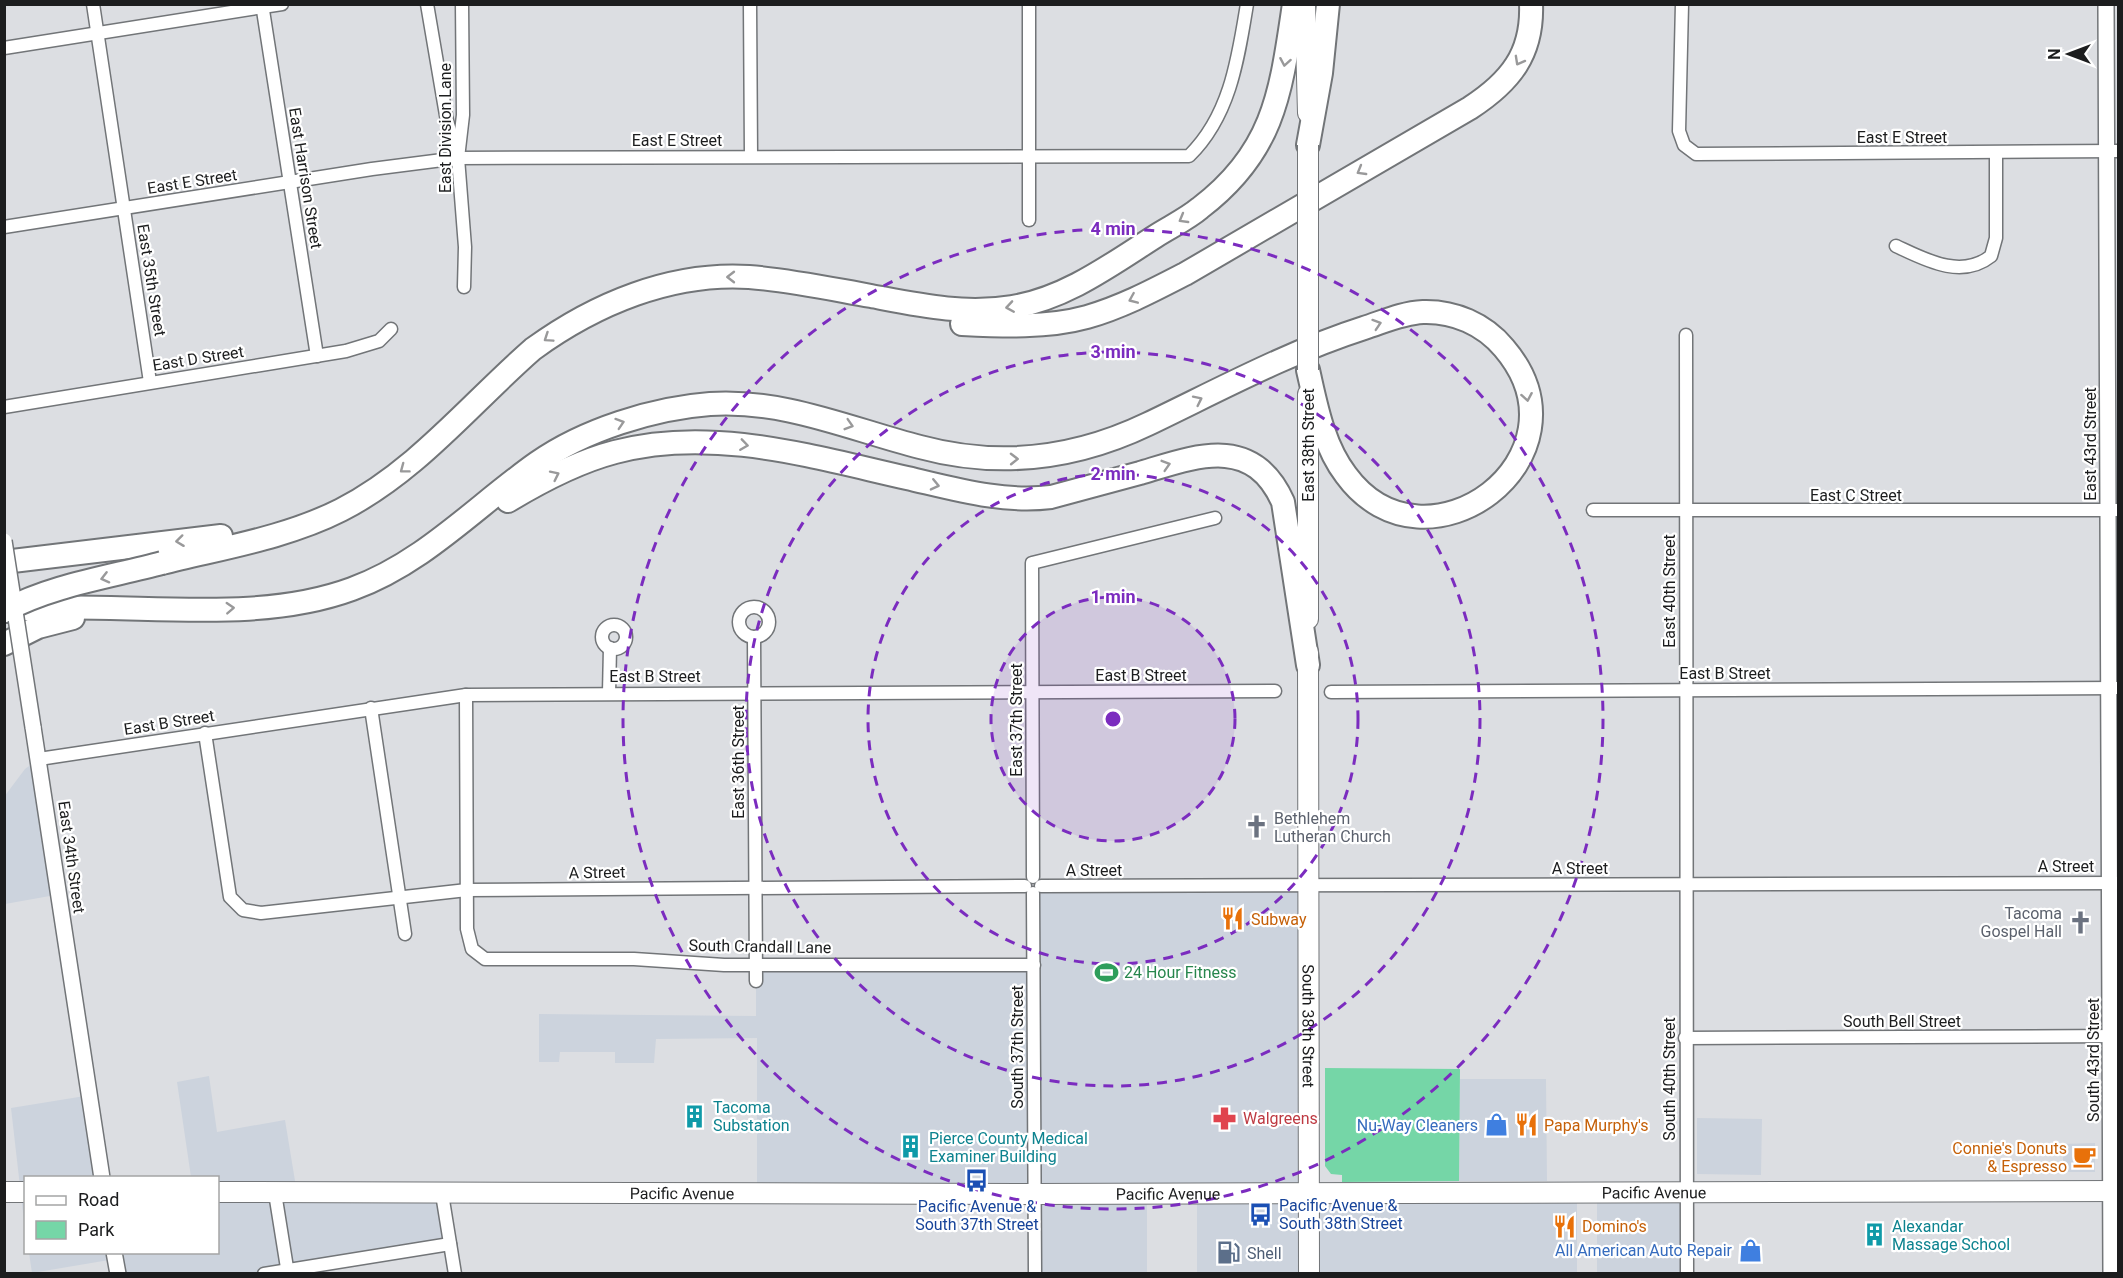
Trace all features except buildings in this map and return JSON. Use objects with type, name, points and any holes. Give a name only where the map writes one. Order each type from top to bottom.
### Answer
[{"type":"highway","points":[[4,611],[27,600],[63,588],[300,527],[339,511],[385,484],[416,461],[533,349],[554,333],[599,309],[643,292],[690,280],[748,277],[789,282],[952,311],[1015,307],[1071,287],[1198,210],[1245,166],[1264,136],[1274,109],[1281,82],[1294,4]]},
{"type":"highway","points":[[1308,146],[1321,73],[1328,4]]},
{"type":"highway","points":[[789,282],[930,320],[963,325],[1054,323],[1087,317],[1137,298],[1185,274],[1470,108],[1501,86],[1514,69],[1527,42],[1532,21],[1531,4]]},
{"type":"highway","points":[[4,611],[38,608],[171,609],[269,606],[334,595],[376,580],[406,564],[542,459],[595,433],[640,417],[710,404],[745,403],[821,417],[949,454],[993,459],[1039,458],[1065,453],[1116,437],[1288,357],[1339,336],[1414,313],[1447,314],[1466,320],[1487,332],[1507,351],[1516,364],[1528,398],[1529,425],[1525,447],[1505,481],[1473,505],[1455,513],[1430,516],[1410,515],[1396,511],[1370,499],[1352,484],[1339,465],[1318,413],[1308,370]]},
{"type":"highway","points":[[431,546],[535,485],[569,469],[615,452],[656,443],[695,442],[749,446],[801,454],[971,493],[1031,499],[1051,497],[1199,456],[1226,456],[1254,467],[1273,485],[1283,502],[1308,665]]},
{"type":"highway","points":[[4,562],[300,527]]},
{"type":"highway","points":[[4,627],[171,609]]},
{"type":"highway","points":[[4,644],[38,627],[73,618]]},
{"type":"main road","name":"East 38th Street","points":[[1305,4],[1308,146],[1310,885]]},
{"type":"main road","name":"South 38th Street","points":[[1309,1274],[1310,885]]},
{"type":"main road","name":"Pacific Avenue","points":[[219,1192],[1309,1194],[2115,1191]]},
{"type":"main road","points":[[4,1192],[24,1192]]},
{"type":"street","name":"East 35th Street","points":[[93,4],[150,382]]},
{"type":"street","points":[[4,48],[282,4]]},
{"type":"street","points":[[427,4],[447,121],[458,158]]},
{"type":"street","name":"East Division Lane","points":[[462,4],[463,115],[458,158],[465,247],[464,287]]},
{"type":"street","points":[[750,4],[751,156]]},
{"type":"street","points":[[1029,4],[1029,220]]},
{"type":"street","name":"East E Street","points":[[4,227],[458,158],[1189,156],[1204,141],[1224,103],[1239,57],[1247,4]]},
{"type":"street","name":"East E Street","points":[[1682,4],[1679,122],[1681,140],[1687,150],[1706,156],[2113,151]]},
{"type":"street","name":"East 43rd Street","points":[[2106,4],[2113,151],[2108,446],[2114,510],[2115,883]]},
{"type":"street","name":"East Harrison Street","points":[[263,6],[317,356]]},
{"type":"street","points":[[1896,246],[1933,263],[1947,266],[1973,264],[1991,256],[1996,238],[1996,154]]},
{"type":"street","name":"East D Street","points":[[4,407],[317,356],[373,344],[384,338],[392,329]]},
{"type":"street","name":"East 40th Street","points":[[1685,884],[1686,334]]},
{"type":"street","name":"East C Street","points":[[1593,510],[1685,512],[2114,510]]},
{"type":"street","name":"East 37th Street","points":[[1033,885],[1032,563],[1215,518]]},
{"type":"street","name":"East 34th Street","points":[[4,541],[102,1176]]},
{"type":"street","name":"East 36th Street","points":[[754,637],[756,981]]},
{"type":"street","points":[[609,693],[610,648]]},
{"type":"street","name":"East B Street","points":[[1331,692],[2114,688]]},
{"type":"street","name":"East B Street","points":[[39,759],[466,695],[1275,691]]},
{"type":"street","points":[[466,695],[467,890]]},
{"type":"street","points":[[371,708],[405,934]]},
{"type":"street","name":"A Street","points":[[205,733],[228,889],[230,897],[243,910],[275,912],[467,890],[1033,885],[2115,883]]},
{"type":"street","name":"South 43rd Street","points":[[2111,1274],[2115,1191],[2115,883]]},
{"type":"street","name":"South 40th Street","points":[[1685,884],[1687,1274]]},
{"type":"street","name":"South 37th Street","points":[[1033,885],[1035,1274]]},
{"type":"street","name":"South Crandall Lane","points":[[467,890],[468,936],[472,949],[485,959],[634,959],[756,965],[1034,964]]},
{"type":"street","name":"South Bell Street","points":[[1686,1038],[2114,1036]]},
{"type":"street","points":[[275,1192],[287,1272]]},
{"type":"street","points":[[442,1194],[455,1274]]},
{"type":"street","points":[[264,1274],[450,1244]]},
{"type":"street","points":[[114,1254],[117,1274]]},
{"type":"shaded area","points":[[39,759],[61,894],[5,904],[4,797],[25,769]]},
{"type":"shaded area","points":[[1310,885],[1309,1194],[1577,1193],[1577,1273],[1197,1273],[1197,1194],[1147,1194],[1147,1273],[1035,1273],[1034,1195],[757,1194],[757,1038],[656,1039],[654,1063],[615,1063],[615,1052],[560,1052],[559,1062],[539,1062],[539,1014],[756,1016],[756,965],[1034,964],[1033,886]]},
{"type":"shaded area","points":[[209,1076],[217,1132],[285,1120],[297,1193],[442,1194],[450,1244],[264,1274],[118,1273],[115,1259],[32,1273],[29,1254],[219,1254],[219,1176],[191,1176],[177,1082]]},
{"type":"shaded area","points":[[1460,1079],[1546,1079],[1547,1181],[1459,1181]]},
{"type":"shaded area","points":[[91,1095],[102,1176],[24,1176],[24,1221],[11,1108]]},
{"type":"shaded area","points":[[1697,1118],[1762,1119],[1761,1175],[1697,1174]]},
{"type":"shaded area","points":[[2095,1143],[2095,1172],[2063,1172],[2063,1144]]},
{"type":"shaded area","points":[[1597,1193],[1686,1193],[1687,1273],[1597,1274]]},
{"type":"green space","points":[[1325,1068],[1460,1069],[1459,1181],[1342,1182],[1342,1175],[1331,1174],[1325,1166]]},
{"type":"place","name":"Bethlehem Lutheran Church","points":[[1256,827]]},
{"type":"place","name":"Subway","points":[[1233,919]]},
{"type":"place","name":"Tacoma Gospel Hall","points":[[2080,922]]},
{"type":"place","name":"24 Hour Fitness","points":[[1106,972]]},
{"type":"place","name":"Tacoma Substation","points":[[695,1116]]},
{"type":"place","name":"Walgreens","points":[[1225,1118]]},
{"type":"place","name":"Nu-Way Cleaners","points":[[1496,1125]]},
{"type":"place","name":"Papa Murphy's","points":[[1526,1125]]},
{"type":"place","name":"Pierce County Medical Examiner Building","points":[[911,1147]]},
{"type":"place","name":"Connie's Donuts & Espresso","points":[[2085,1157]]},
{"type":"place","name":"Pacific Avenue & South 37th Street","points":[[977,1181]]},
{"type":"place","name":"Pacific Avenue & South 38th Street","points":[[1261,1214]]},
{"type":"place","name":"Domino's","points":[[1564,1226]]},
{"type":"place","name":"Alexandar Massage School","points":[[1874,1235]]},
{"type":"place","name":"All American Auto Repair","points":[[1750,1250]]},
{"type":"place","name":"Shell","points":[[1229,1253]]}]
